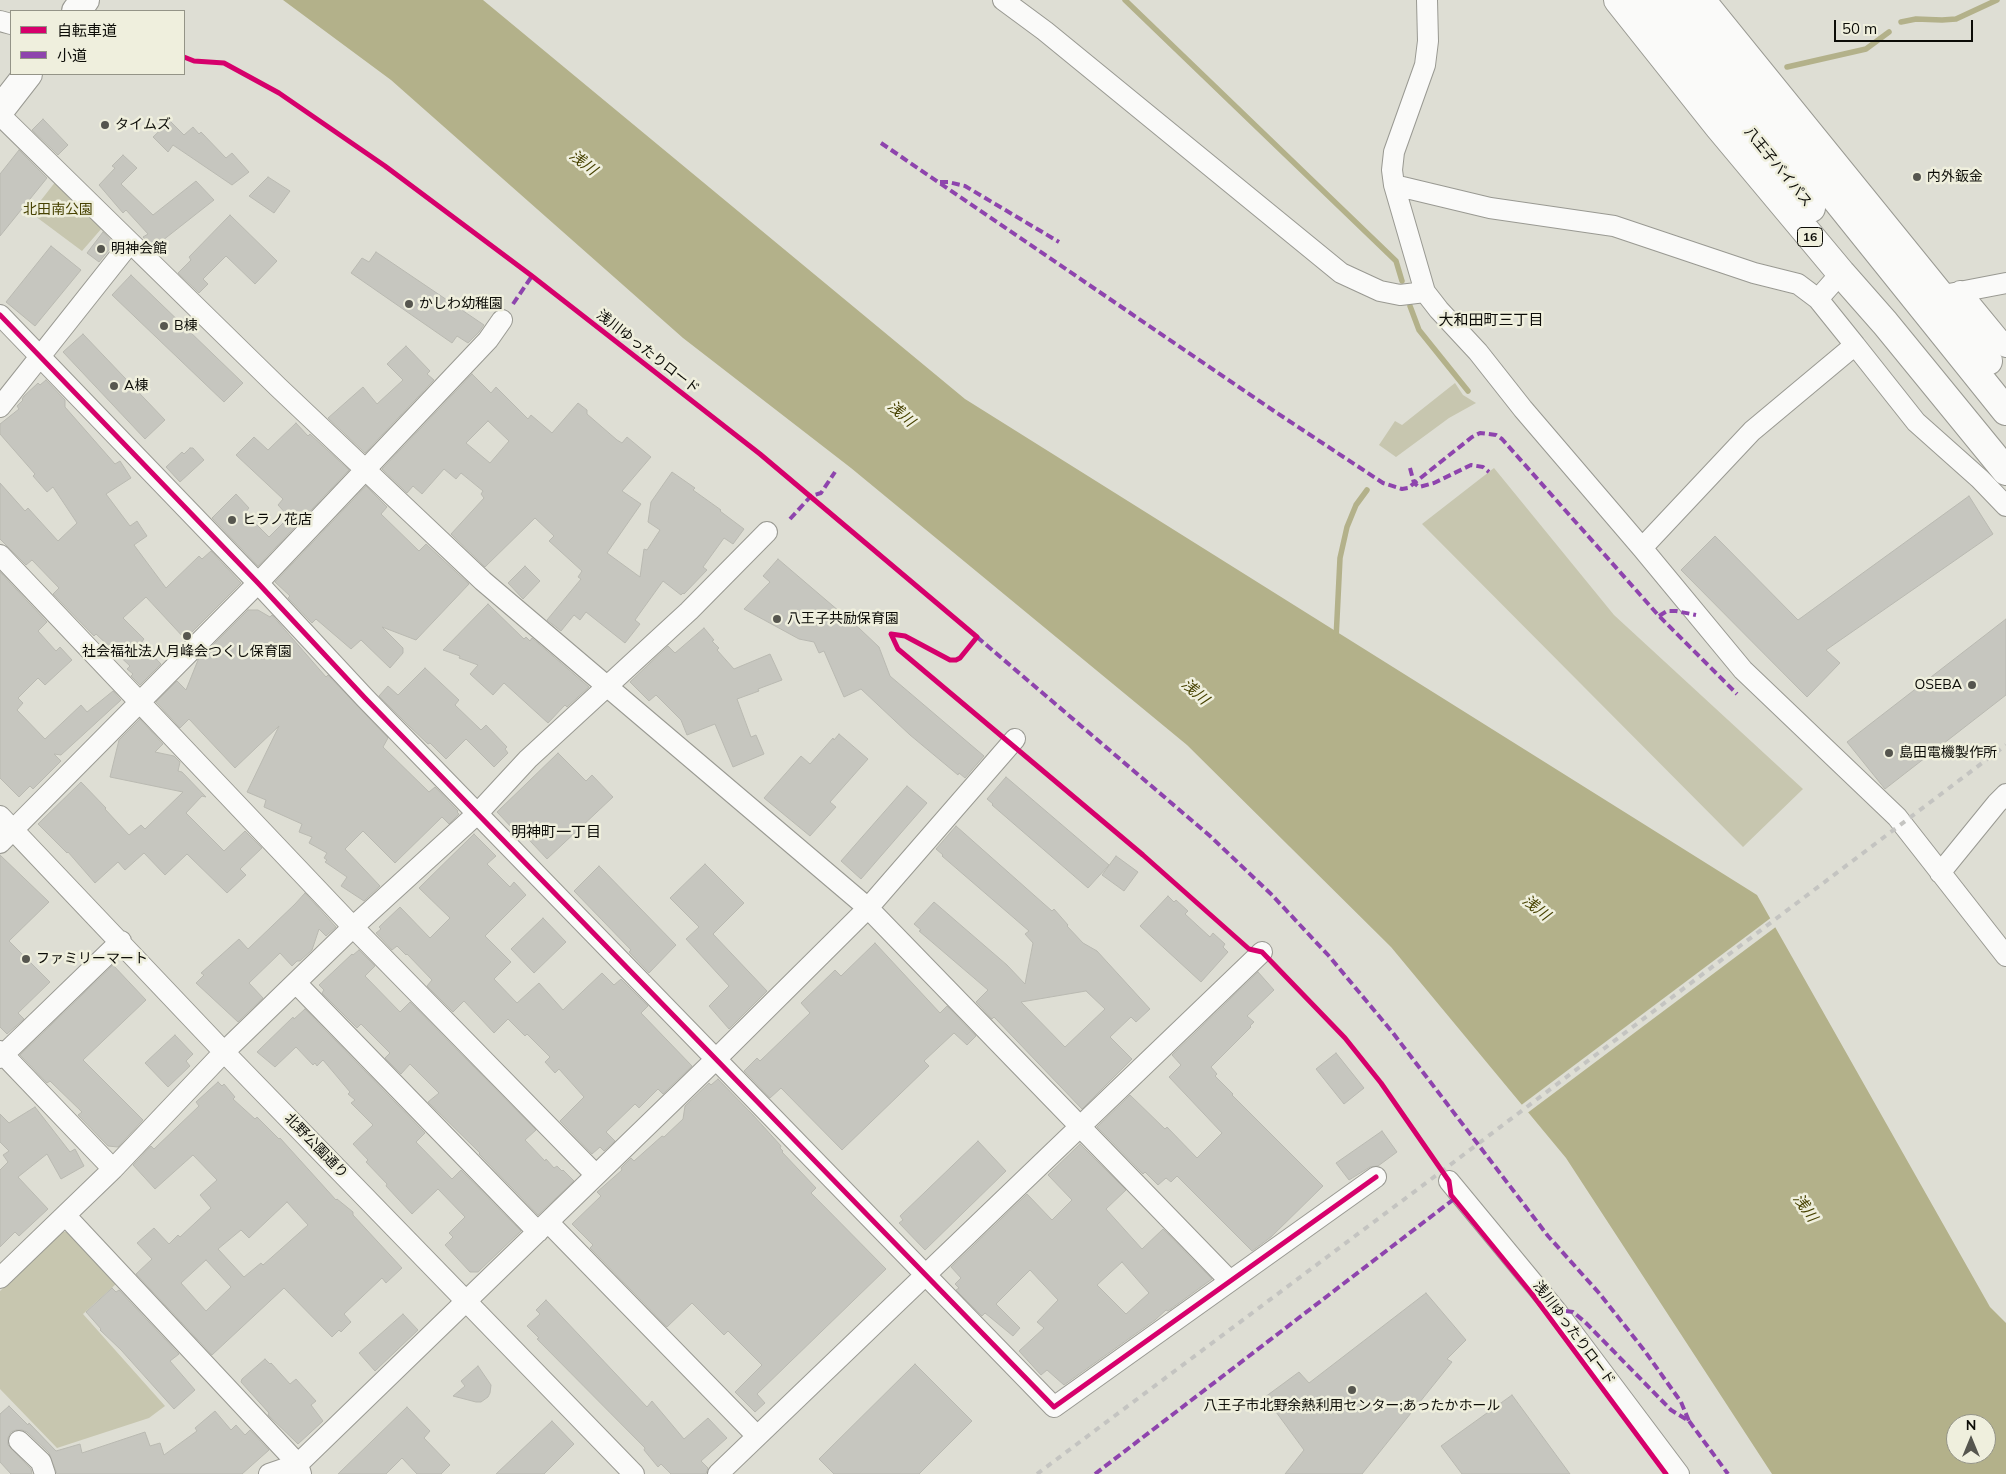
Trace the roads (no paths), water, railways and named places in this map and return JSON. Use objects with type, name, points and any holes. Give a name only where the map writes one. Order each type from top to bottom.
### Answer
[{"type":"highway","points":[[77,10],[85,0]]},
{"type":"highway","name":"16","points":[[1618,0],[1719,127],[1840,273],[1885,323],[2006,471]]},
{"type":"highway","name":"八王子バイパス","points":[[1645,0],[2006,451]]},
{"type":"highway","name":"八王子バイパス","points":[[1676,0],[2006,411]]},
{"type":"highway","points":[[1701,0],[1950,294],[2006,385]]},
{"type":"highway","points":[[0,110],[27,75]]},
{"type":"street","points":[[1003,0],[1045,31],[1341,274],[1380,291],[1400,295],[1426,292]]},
{"type":"street","points":[[1427,0],[1428,41],[1425,65],[1394,152],[1392,170],[1394,185],[1426,292],[1439,310],[1478,352],[1522,409],[1642,548],[1743,670],[1897,817],[2006,956]]},
{"type":"street","points":[[0,115],[364,469],[483,581],[868,908],[1230,1281]]},
{"type":"street","points":[[1394,185],[1490,208],[1614,226],[1754,274],[1798,284],[1818,299],[1916,422],[1980,479],[2006,506]]},
{"type":"street","points":[[0,407],[130,243]]},
{"type":"street","points":[[1818,299],[1840,273]]},
{"type":"street","points":[[1950,294],[2006,283]]},
{"type":"street","points":[[1950,294],[2006,347]]},
{"type":"street","points":[[0,315],[144,467],[258,583],[365,698],[1054,1408],[1376,1177]]},
{"type":"street","points":[[4,829],[139,702],[258,583],[488,340],[502,320]]},
{"type":"street","points":[[1642,548],[1752,431],[1855,345]]},
{"type":"street","points":[[0,1278],[113,1169],[224,1052],[296,982],[353,927],[478,813],[528,759],[689,611],[768,532]]},
{"type":"street","points":[[0,556],[353,927],[596,1175]]},
{"type":"street","points":[[269,1474],[299,1469],[466,1301],[716,1059],[868,908],[1015,738]]},
{"type":"street","points":[[1940,873],[2006,794]]},
{"type":"street","name":"北野公園通り","points":[[4,829],[121,941],[224,1052],[634,1474]]},
{"type":"street","points":[[113,1169],[1,1054],[121,941]]},
{"type":"street","points":[[718,1474],[1262,952]]},
{"type":"street","points":[[296,982],[757,1436]]},
{"type":"street","points":[[1449,1181],[1558,1313],[1679,1474]]},
{"type":"street","points":[[66,1216],[299,1469]]},
{"type":"street","points":[[19,1440],[41,1462],[45,1474]]},
{"type":"water","name":"浅川","points":[[283,0],[483,0],[965,399],[1757,895],[1990,1307],[2006,1323],[2006,1474],[1772,1474],[1566,1158],[1391,947],[1187,745],[851,468],[683,338],[391,80]]},
{"type":"waterway","points":[[1125,0],[1396,261],[1402,281]]},
{"type":"waterway","points":[[1901,22],[1916,19],[1956,19],[1997,0]]},
{"type":"waterway","points":[[1787,67],[1866,49],[1889,32]]},
{"type":"waterway","points":[[1410,306],[1419,330],[1468,391]]},
{"type":"waterway","points":[[1336,639],[1340,558],[1347,527],[1356,505],[1367,490]]},
{"type":"railway","points":[[1037,1474],[2006,745]]},
{"type":"place","name":"タイムズ","points":[[105,125]]},
{"type":"place","name":"内外鈑金","points":[[1917,177]]},
{"type":"place","name":"明神会館","points":[[101,249]]},
{"type":"place","name":"かしわ幼稚園","points":[[409,304]]},
{"type":"place","name":"B棟","points":[[164,326]]},
{"type":"place","name":"A棟","points":[[114,386]]},
{"type":"place","name":"ヒラノ花店","points":[[232,520]]},
{"type":"place","name":"八王子共励保育園","points":[[777,619]]},
{"type":"place","name":"社会福祉法人月峰会つくし保育園","points":[[187,636]]},
{"type":"place","name":"OSEBA","points":[[1972,685]]},
{"type":"place","name":"島田電機製作所","points":[[1889,753]]},
{"type":"place","name":"ファミリーマート","points":[[26,959]]},
{"type":"place","name":"八王子市北野余熱利用センター;あったかホール","points":[[1352,1390]]},
{"type":"district","name":"大和田町三丁目","points":[[1491,320]]},
{"type":"district","name":"明神町一丁目","points":[[556,832]]},
{"type":"park label","name":"北田南公園","points":[[58,210]]}]
